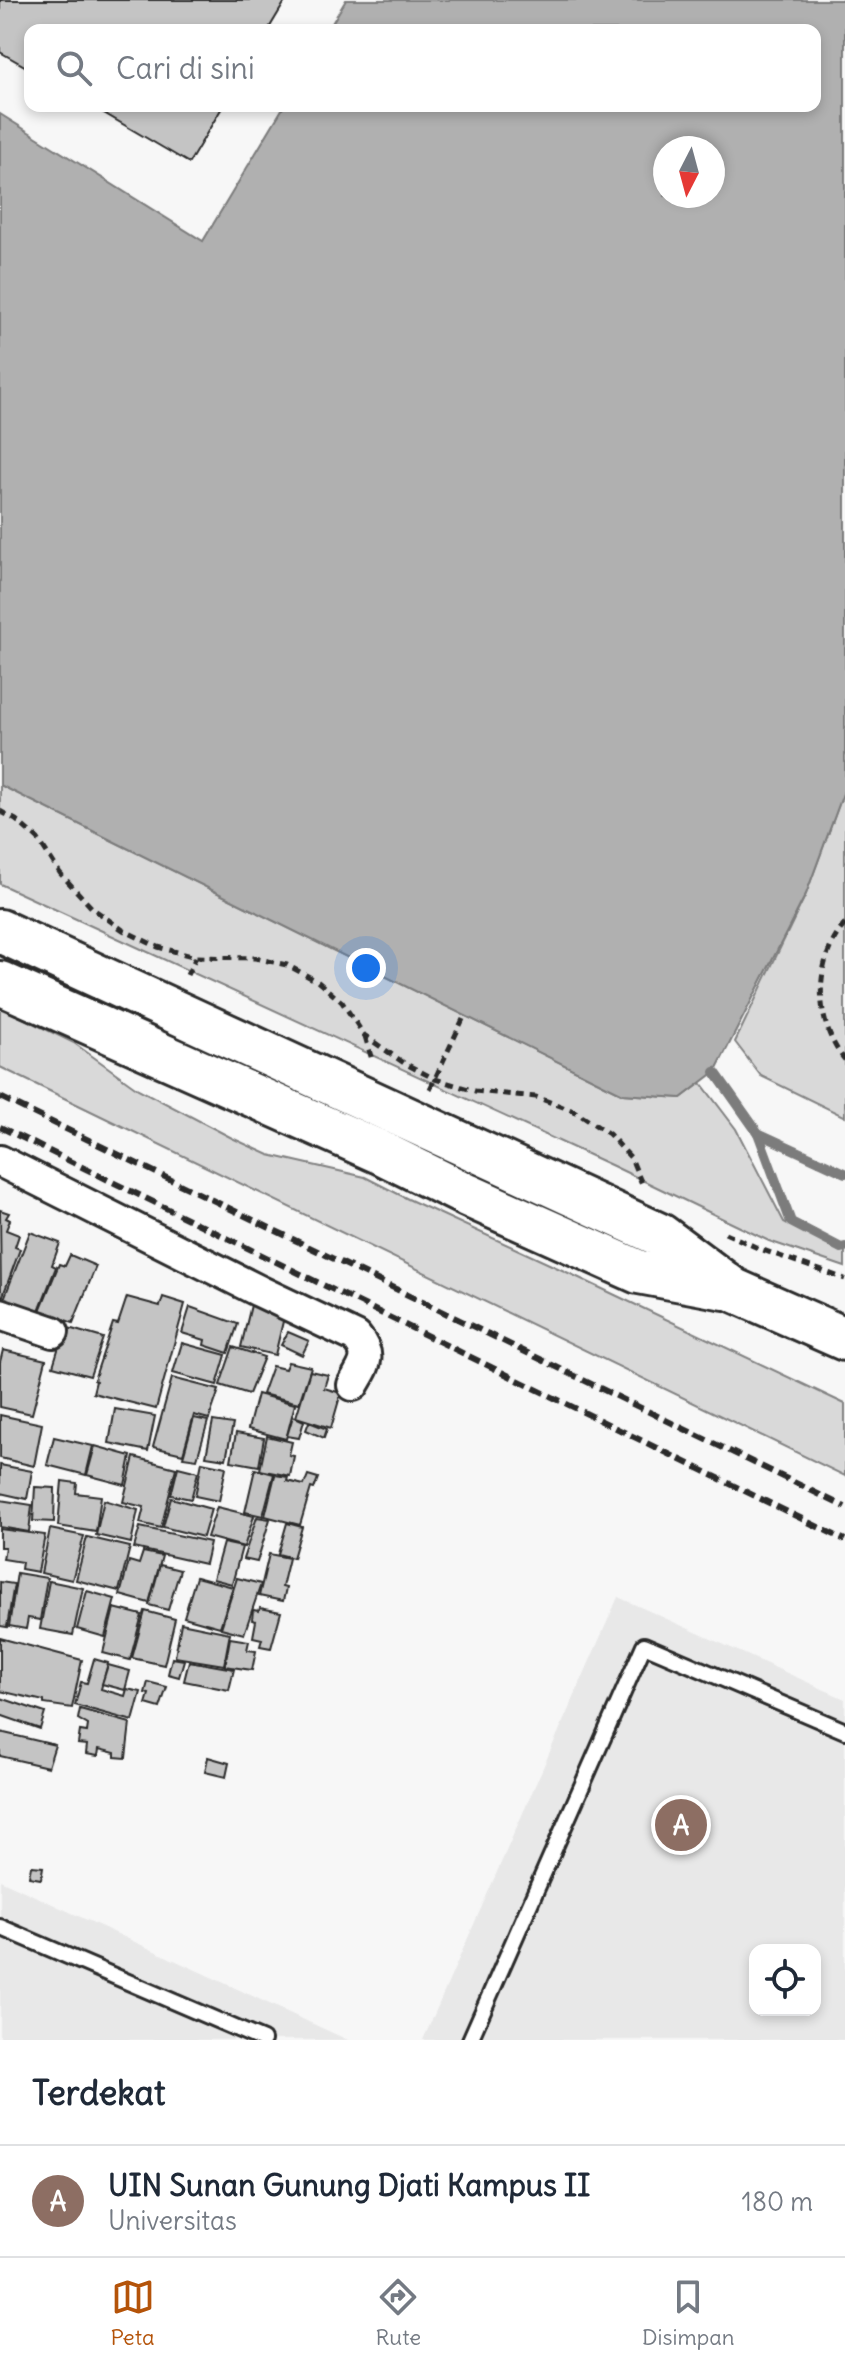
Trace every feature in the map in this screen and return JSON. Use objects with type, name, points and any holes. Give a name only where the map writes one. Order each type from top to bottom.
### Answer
[{"type":"street","points":[[0,931],[660,1235],[734,1290],[845,1339]]},
{"type":"street","points":[[0,983],[380,1152],[467,1195],[639,1272],[734,1290]]},
{"type":"street","points":[[0,1161],[356,1337],[364,1347],[366,1361],[353,1385]]},
{"type":"street","points":[[0,1314],[53,1332]]},
{"type":"lane","points":[[470,2040],[644,1645],[845,1731]]},
{"type":"lane","points":[[0,1927],[263,2040]]},
{"type":"path","points":[[0,811],[38,839],[60,873],[92,908],[123,930],[158,947],[196,957],[255,958],[287,965],[317,981],[342,1002],[364,1035],[404,1063],[435,1079],[475,1091],[536,1097],[574,1111],[609,1134],[631,1158],[642,1184],[624,1220]]},
{"type":"path","points":[[845,924],[830,947],[821,988],[822,1011],[829,1033],[845,1060]]},
{"type":"path","points":[[414,1122],[463,1019]]},
{"type":"shaded area","points":[[346,0],[845,0],[845,788],[806,894],[715,1072],[681,1098],[623,1094],[0,785],[0,114],[203,241],[280,112],[821,112],[821,24],[332,24]]},
{"type":"shaded area","points":[[0,785],[623,1094],[681,1098],[701,1083],[736,1129],[784,1222],[845,1251],[845,1267],[769,1241],[0,884]]},
{"type":"shaded area","points":[[845,788],[845,1117],[761,1076],[735,1042],[806,894]]},
{"type":"shaded area","points":[[0,1007],[74,1043],[138,1089],[232,1138],[269,1155],[365,1177],[845,1404],[845,1476],[0,1067]]},
{"type":"shaded area","points":[[618,1597],[845,1699],[845,2040],[423,2040]]},
{"type":"shaded area","points":[[0,1880],[348,2040],[0,2040]]},
{"type":"building","points":[[0,0],[286,0],[272,24],[24,24],[24,66],[0,52]]},
{"type":"building","points":[[102,112],[219,112],[189,163]]},
{"type":"building","points":[[0,1210],[9,1213],[6,1230],[19,1235],[15,1247],[20,1249],[1,1301]]},
{"type":"building","points":[[30,1232],[60,1243],[52,1265],[56,1267],[38,1313],[2,1304]]},
{"type":"building","points":[[70,1255],[96,1266],[73,1323],[39,1313],[59,1264],[65,1266]]},
{"type":"building","points":[[127,1297],[160,1306],[163,1297],[185,1304],[156,1409],[93,1393],[94,1380],[113,1323],[118,1324]]},
{"type":"building","points":[[251,1305],[285,1313],[275,1355],[241,1347]]},
{"type":"building","points":[[190,1307],[238,1324],[228,1353],[204,1345],[205,1340],[182,1333]]},
{"type":"building","points":[[65,1327],[103,1338],[90,1376],[53,1366]]},
{"type":"building","points":[[288,1332],[309,1341],[302,1355],[281,1345]]},
{"type":"building","points":[[182,1343],[226,1355],[217,1385],[173,1373]]},
{"type":"building","points":[[233,1347],[264,1357],[249,1394],[220,1385]]},
{"type":"building","points":[[3,1350],[46,1360],[32,1414],[0,1407]]},
{"type":"building","points":[[288,1362],[311,1367],[299,1403],[262,1394],[272,1366],[285,1369]]},
{"type":"building","points":[[310,1371],[328,1375],[324,1388],[341,1393],[331,1428],[296,1417]]},
{"type":"building","points":[[172,1378],[219,1390],[209,1419],[194,1415],[183,1454],[153,1447]]},
{"type":"building","points":[[257,1394],[295,1404],[286,1439],[248,1429]]},
{"type":"building","points":[[115,1409],[155,1416],[148,1451],[109,1443]]},
{"type":"building","points":[[0,1415],[42,1424],[34,1466],[0,1458]]},
{"type":"building","points":[[293,1416],[304,1421],[299,1438],[287,1436]]},
{"type":"building","points":[[194,1418],[208,1421],[197,1459],[183,1457]]},
{"type":"building","points":[[213,1421],[233,1424],[226,1459],[206,1456]]},
{"type":"building","points":[[309,1422],[327,1429],[324,1438],[306,1430]]},
{"type":"building","points":[[236,1433],[264,1438],[259,1466],[231,1461]]},
{"type":"building","points":[[267,1436],[292,1442],[289,1455],[294,1456],[290,1476],[260,1470]]},
{"type":"building","points":[[54,1437],[93,1446],[86,1475],[47,1465]]},
{"type":"building","points":[[95,1446],[131,1456],[125,1485],[87,1475]]},
{"type":"building","points":[[134,1457],[176,1468],[161,1528],[140,1523],[144,1507],[123,1502]]},
{"type":"building","points":[[202,1462],[226,1467],[219,1501],[195,1496]]},
{"type":"building","points":[[0,1465],[32,1471],[27,1499],[0,1493]]},
{"type":"building","points":[[178,1467],[198,1472],[191,1499],[171,1495]]},
{"type":"building","points":[[255,1469],[274,1474],[263,1516],[245,1512]]},
{"type":"building","points":[[275,1475],[304,1485],[308,1475],[318,1478],[314,1489],[311,1488],[300,1525],[265,1516]]},
{"type":"building","points":[[62,1481],[77,1483],[76,1493],[101,1496],[96,1532],[58,1526]]},
{"type":"building","points":[[35,1487],[55,1488],[54,1522],[33,1521]]},
{"type":"building","points":[[171,1498],[211,1509],[203,1537],[163,1527]]},
{"type":"building","points":[[0,1500],[32,1505],[29,1532],[0,1527]]},
{"type":"building","points":[[104,1500],[138,1510],[131,1543],[96,1535]]},
{"type":"building","points":[[217,1507],[254,1516],[244,1547],[207,1537]]},
{"type":"building","points":[[257,1517],[270,1519],[257,1562],[243,1559]]},
{"type":"building","points":[[287,1523],[302,1527],[293,1558],[278,1554]]},
{"type":"building","points":[[140,1527],[210,1542],[205,1564],[134,1548]]},
{"type":"building","points":[[0,1529],[45,1535],[38,1572],[21,1569],[22,1562],[3,1559],[5,1547],[0,1547]]},
{"type":"building","points":[[50,1529],[84,1536],[72,1580],[41,1573]]},
{"type":"building","points":[[87,1537],[130,1547],[119,1591],[76,1580]]},
{"type":"building","points":[[223,1543],[242,1547],[232,1584],[213,1579]]},
{"type":"building","points":[[143,1552],[162,1556],[149,1603],[120,1595],[129,1561],[139,1564]]},
{"type":"building","points":[[269,1554],[289,1558],[282,1587],[286,1588],[283,1601],[259,1596]]},
{"type":"building","points":[[160,1565],[180,1570],[168,1610],[149,1605]]},
{"type":"building","points":[[17,1573],[47,1578],[40,1620],[28,1618],[26,1629],[9,1626]]},
{"type":"building","points":[[196,1577],[233,1587],[220,1627],[184,1617]]},
{"type":"building","points":[[237,1578],[261,1584],[244,1634],[221,1628]]},
{"type":"building","points":[[49,1581],[83,1588],[73,1635],[40,1629]]},
{"type":"building","points":[[0,1582],[14,1584],[7,1627],[0,1626]]},
{"type":"building","points":[[87,1591],[115,1599],[105,1637],[77,1629]]},
{"type":"building","points":[[114,1608],[142,1615],[130,1660],[103,1653]]},
{"type":"building","points":[[260,1608],[281,1612],[271,1648],[260,1646],[262,1639],[253,1637],[256,1621],[252,1620],[253,1610],[259,1611]]},
{"type":"building","points":[[145,1611],[175,1619],[164,1665],[132,1658]]},
{"type":"building","points":[[181,1623],[230,1633],[224,1665],[175,1657]]},
{"type":"building","points":[[0,1638],[82,1660],[72,1708],[44,1704],[44,1701],[0,1691]]},
{"type":"building","points":[[230,1638],[249,1641],[247,1650],[256,1651],[252,1670],[225,1666]]},
{"type":"building","points":[[172,1658],[184,1660],[179,1677],[168,1674]]},
{"type":"building","points":[[94,1659],[108,1663],[101,1689],[125,1696],[127,1689],[141,1692],[133,1721],[75,1705],[81,1682],[87,1683]]},
{"type":"building","points":[[189,1661],[234,1669],[229,1690],[184,1681]]},
{"type":"building","points":[[108,1665],[130,1671],[125,1690],[102,1684]]},
{"type":"building","points":[[148,1682],[167,1687],[160,1708],[146,1704]]},
{"type":"building","points":[[1,1698],[45,1713],[40,1729],[0,1715]]},
{"type":"building","points":[[80,1709],[130,1723],[126,1758],[115,1757],[115,1753],[99,1749],[98,1756],[86,1754],[87,1745],[78,1744],[80,1731],[87,1732],[88,1725],[78,1719]]},
{"type":"building","points":[[0,1732],[55,1745],[48,1767],[0,1756]]},
{"type":"building","points":[[208,1757],[229,1763],[226,1777],[205,1772]]},
{"type":"building","points":[[31,1866],[43,1867],[41,1879],[29,1877]]},
{"type":"waterway","points":[[715,1072],[758,1133],[845,1173]]},
{"type":"waterway","points":[[758,1133],[791,1222],[841,1248],[845,1247]]},
{"type":"railway","points":[[0,1097],[845,1507]]},
{"type":"railway","points":[[0,1127],[845,1540]]},
{"type":"place","name":"UIN Sunan Gunung Djati Kampus II","points":[[681,1825]]}]
